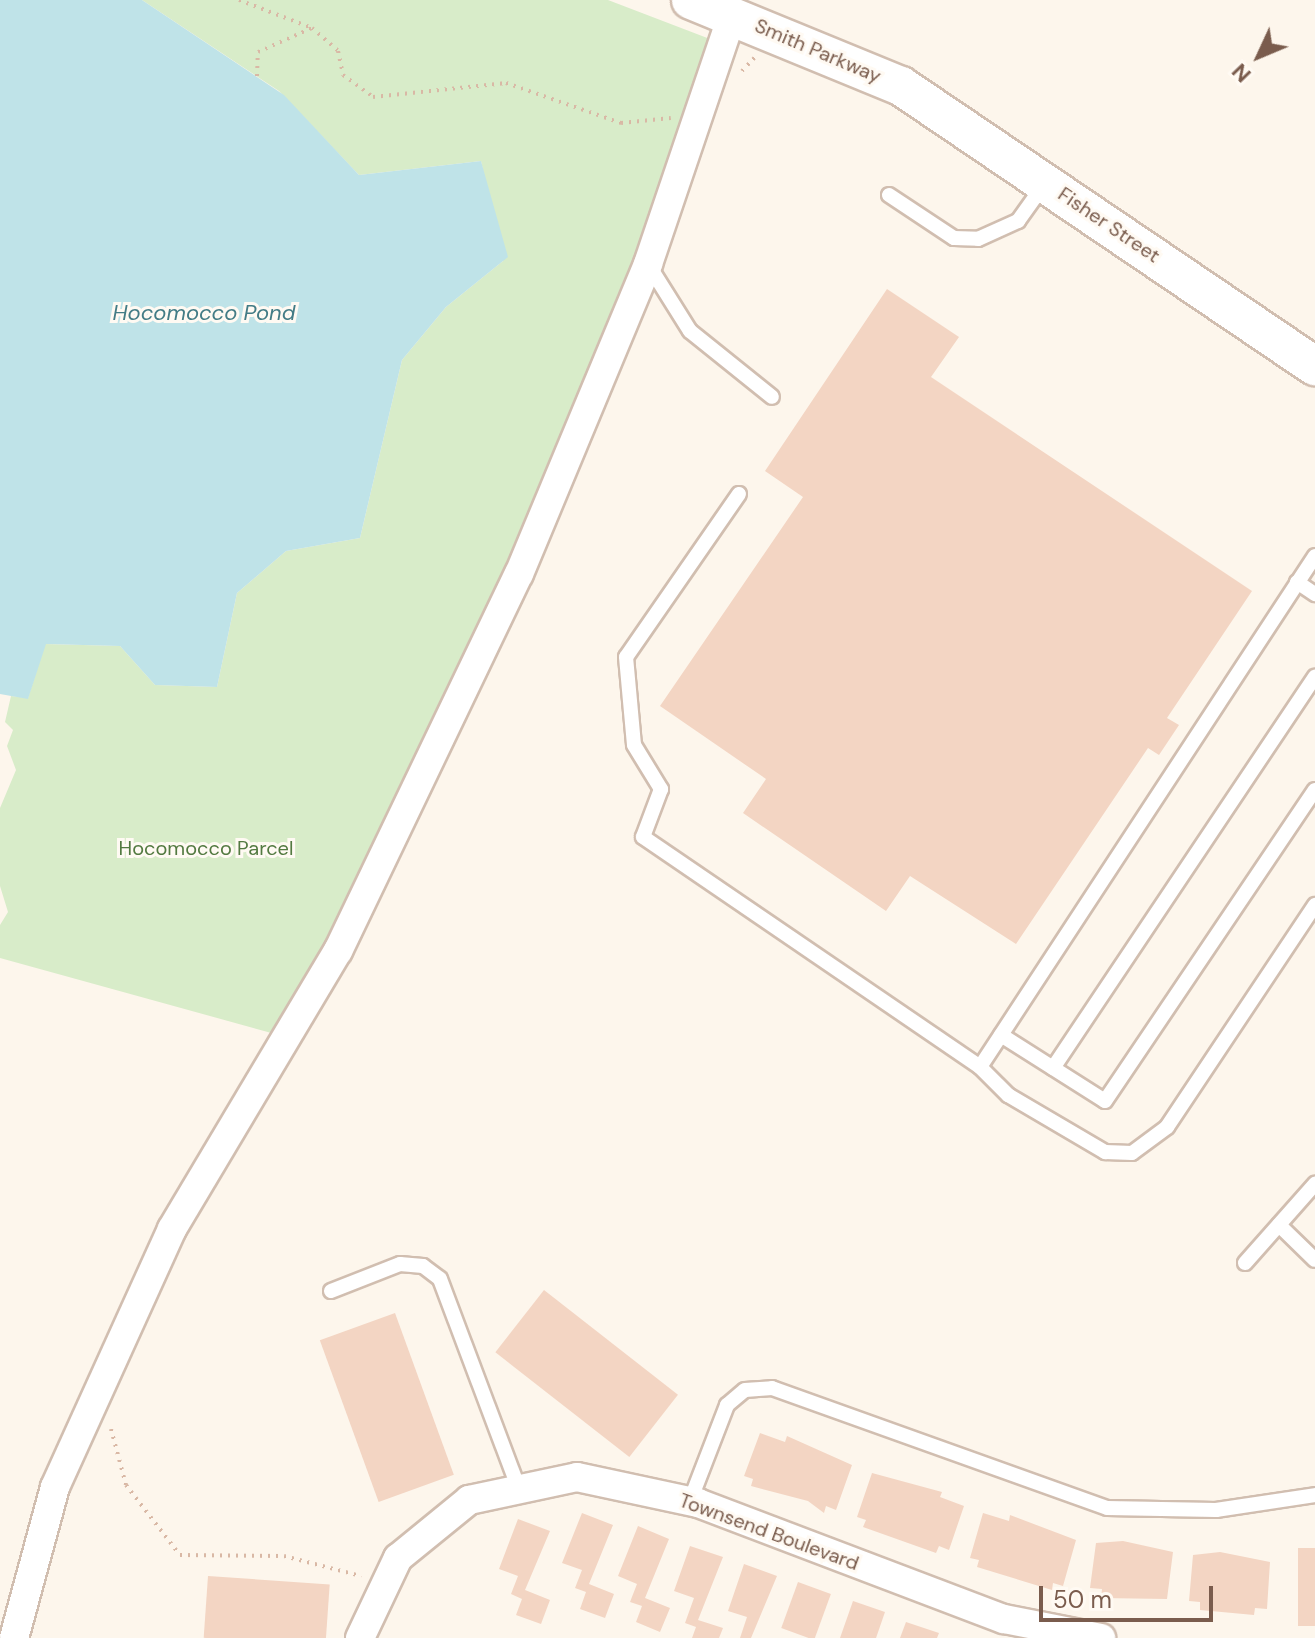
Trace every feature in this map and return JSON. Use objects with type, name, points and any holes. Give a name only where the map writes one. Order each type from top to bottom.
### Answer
[{"type":"street","name":"Smith Parkway","points":[[691,0],[901,86]]},
{"type":"street","points":[[14,1638],[55,1487],[172,1229],[338,951],[519,574],[648,264],[695,127],[749,22]]},
{"type":"street","name":"Fisher Street","points":[[901,86],[1315,366]]},
{"type":"street","name":"Townsend Boulevard","points":[[360,1638],[379,1588],[398,1558],[469,1500],[517,1484],[577,1477],[690,1501],[1001,1628],[1101,1638]]},
{"type":"lane","points":[[889,195],[937,230],[978,239],[1018,221],[1046,182]]},
{"type":"lane","points":[[648,264],[690,331],[772,397]]},
{"type":"lane","points":[[739,494],[626,657],[634,745],[661,789],[643,837],[980,1067],[1008,1095],[1105,1152],[1132,1153],[1167,1127],[1315,905]]},
{"type":"lane","points":[[980,1067],[1315,556]]},
{"type":"lane","points":[[1297,582],[1315,594]]},
{"type":"lane","points":[[1053,1068],[1315,676]]},
{"type":"lane","points":[[1001,1035],[1105,1101],[1315,790]]},
{"type":"lane","points":[[1245,1263],[1315,1184]]},
{"type":"lane","points":[[1279,1225],[1315,1260]]},
{"type":"lane","points":[[331,1291],[400,1264],[423,1266],[440,1279],[517,1484]]},
{"type":"lane","points":[[690,1501],[727,1405],[745,1390],[772,1388],[1107,1508],[1216,1510],[1315,1495]]},
{"type":"path","points":[[239,0],[312,28],[338,51],[343,75],[373,97],[506,83],[621,123],[660,114],[695,127]]},
{"type":"path","points":[[733,78],[754,59],[749,22]]},
{"type":"path","points":[[257,76],[258,52],[312,28]]},
{"type":"path","points":[[110,1414],[126,1485],[180,1555],[284,1556],[351,1569],[379,1588]]},
{"type":"green space","name":"Hocomocco Parcel","points":[[142,0],[608,0],[723,44],[648,264],[338,951],[286,1037],[0,958],[0,925],[8,912],[0,886],[0,808],[16,770],[7,746],[13,730],[5,722],[11,696],[28,698],[45,644],[120,646],[155,685],[217,687],[237,593],[286,551],[360,538],[402,360],[446,307],[503,261],[481,161],[359,175],[279,91]]},
{"type":"water","name":"Hocomocco Pond","points":[[0,0],[142,0],[284,95],[359,175],[481,161],[508,257],[446,307],[402,360],[360,538],[286,551],[237,593],[217,687],[155,685],[120,646],[46,644],[28,699],[0,694]]},
{"type":"building","points":[[887,289],[959,337],[931,377],[1252,591],[1167,718],[1179,725],[1159,755],[1148,748],[1016,944],[910,876],[886,911],[743,813],[766,779],[660,706],[803,497],[765,471]]},
{"type":"building","points":[[544,1290],[678,1395],[629,1457],[495,1352]]},
{"type":"building","points":[[395,1313],[454,1475],[379,1502],[320,1340]]},
{"type":"building","points":[[760,1433],[785,1442],[787,1436],[852,1465],[836,1510],[826,1506],[824,1513],[808,1501],[751,1486],[753,1479],[744,1476]]},
{"type":"building","points":[[872,1473],[942,1492],[940,1497],[964,1506],[949,1550],[939,1546],[936,1553],[863,1527],[866,1520],[857,1517]]},
{"type":"building","points":[[582,1513],[613,1525],[589,1584],[614,1594],[605,1618],[580,1609],[586,1592],[575,1588],[582,1570],[562,1563]]},
{"type":"building","points":[[983,1513],[1009,1521],[1010,1515],[1076,1540],[1063,1586],[1053,1583],[1052,1590],[977,1567],[979,1560],[970,1558]]},
{"type":"building","points":[[518,1519],[550,1531],[525,1590],[550,1600],[541,1624],[516,1615],[522,1599],[511,1594],[518,1576],[499,1569]]},
{"type":"building","points":[[638,1526],[669,1539],[645,1598],[670,1608],[660,1632],[636,1622],[642,1606],[630,1602],[637,1584],[618,1576]]},
{"type":"building","points":[[1123,1541],[1173,1552],[1167,1599],[1101,1598],[1102,1589],[1090,1588],[1096,1543]]},
{"type":"building","points":[[690,1546],[723,1557],[698,1620],[723,1628],[719,1638],[692,1638],[696,1627],[685,1623],[694,1598],[674,1591]]},
{"type":"building","points":[[1298,1548],[1315,1548],[1315,1626],[1298,1626]]},
{"type":"building","points":[[1220,1552],[1270,1562],[1267,1609],[1255,1608],[1254,1615],[1200,1610],[1200,1602],[1189,1601],[1193,1555]]},
{"type":"building","points":[[744,1564],[777,1576],[751,1638],[740,1638],[747,1617],[728,1611]]},
{"type":"building","points":[[208,1576],[330,1585],[326,1638],[204,1638]]},
{"type":"building","points":[[798,1582],[831,1594],[815,1638],[781,1628]]},
{"type":"building","points":[[853,1601],[885,1612],[876,1638],[840,1638]]},
{"type":"building","points":[[906,1622],[939,1633],[937,1638],[900,1638]]}]
